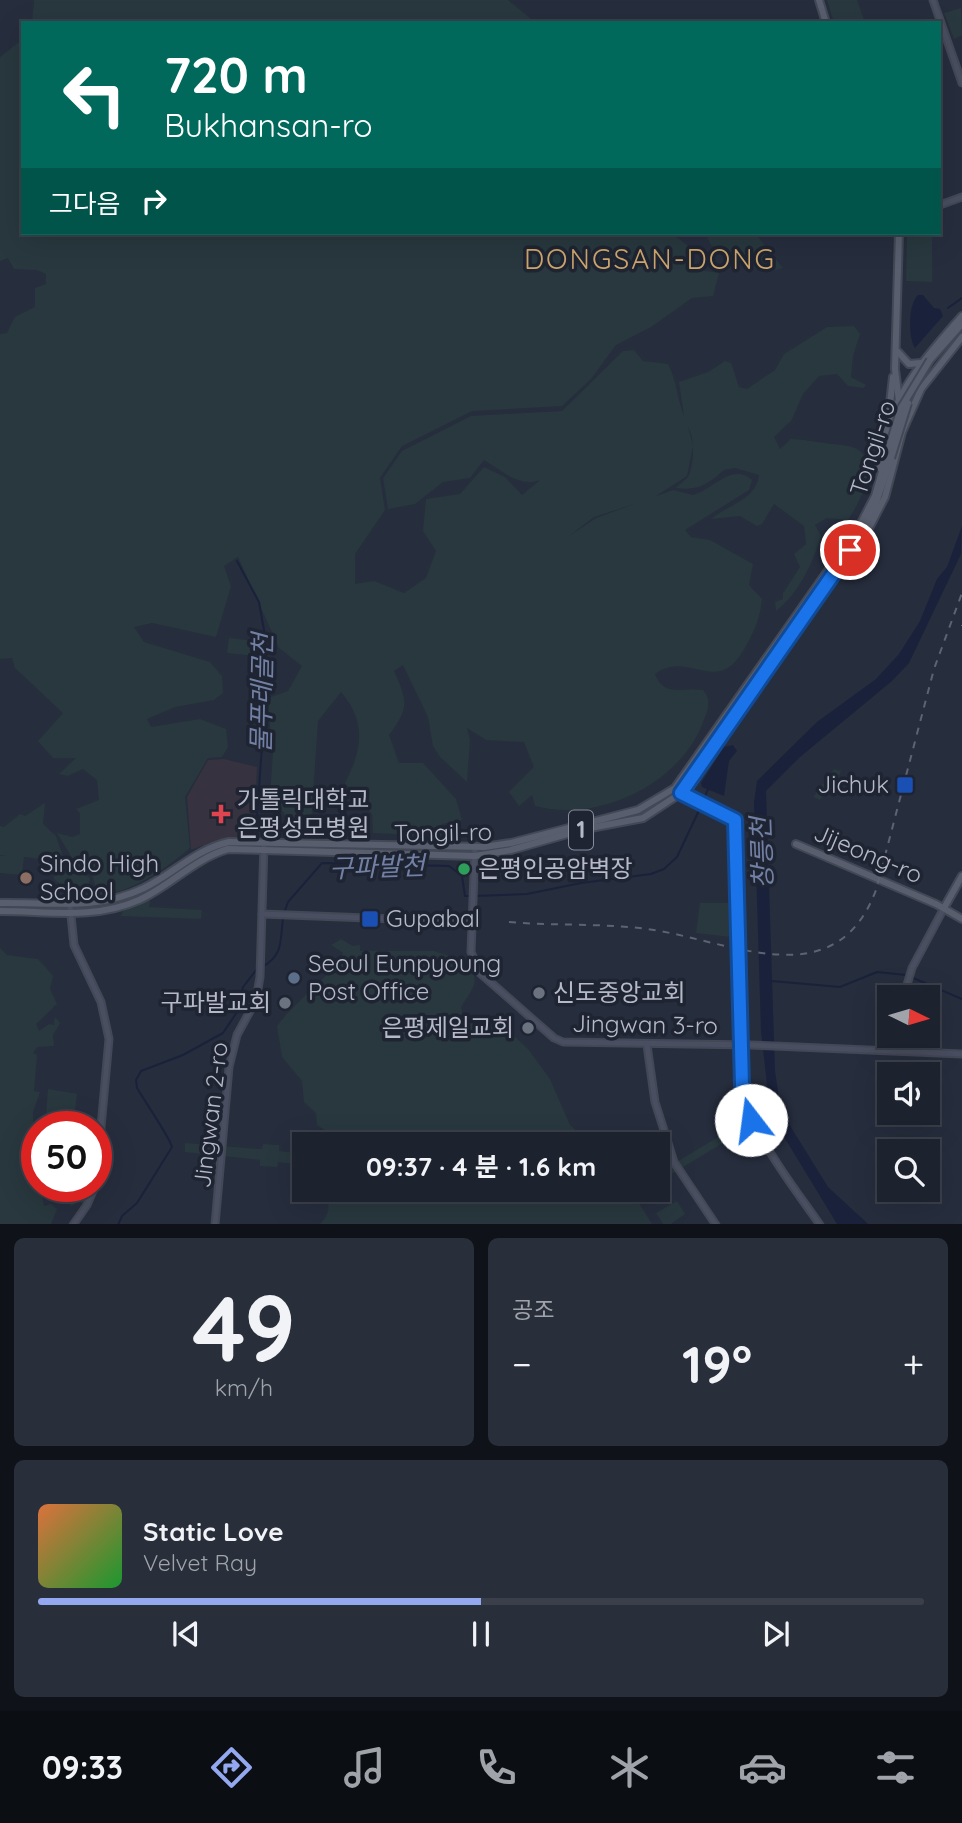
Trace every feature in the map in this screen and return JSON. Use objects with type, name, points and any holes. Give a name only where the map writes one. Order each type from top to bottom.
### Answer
[{"type":"main road","points":[[819,0],[825,21]]},
{"type":"main road","points":[[888,427],[897,350],[899,235]]},
{"type":"main road","points":[[811,601],[867,505],[880,466],[884,438],[899,401],[921,363],[962,316]]},
{"type":"main road","name":"Tongil-ro","points":[[0,911],[70,909],[95,904],[143,888],[215,845],[229,842],[305,853],[475,856],[643,818],[678,790],[811,601],[870,507],[901,408],[931,362],[962,324]]},
{"type":"main road","name":"Tongil-ro","points":[[931,362],[962,330]]},
{"type":"main road","points":[[811,601],[851,557],[875,518],[892,478],[900,440],[911,408],[935,367],[962,337]]},
{"type":"main road","points":[[897,350],[909,364],[921,363]]},
{"type":"main road","points":[[895,369],[899,401]]},
{"type":"main road","points":[[899,401],[911,408]]},
{"type":"main road","points":[[884,438],[894,434],[900,440]]},
{"type":"main road","points":[[678,790],[735,820]]},
{"type":"main road","name":"Tongil-ro","points":[[264,846],[475,847],[510,843],[638,810],[678,790]]},
{"type":"main road","name":"Jijeong-ro","points":[[796,844],[944,908],[962,919]]},
{"type":"main road","points":[[944,908],[962,876]]},
{"type":"main road","name":"Tongil-ro","points":[[0,903],[70,909]]},
{"type":"street","points":[[933,0],[940,21]]},
{"type":"street","points":[[941,23],[962,83]]},
{"type":"street","points":[[941,205],[962,197]]},
{"type":"street","points":[[735,820],[742,1085],[751,1120],[771,1155],[820,1224]]},
{"type":"street","points":[[264,846],[262,914],[472,922]]},
{"type":"street","points":[[475,847],[475,856]]},
{"type":"street","name":"Jingwan 3-ro","points":[[475,856],[471,952],[476,968],[554,1038],[570,1044],[741,1044],[962,1054]]},
{"type":"street","points":[[907,985],[944,908]]},
{"type":"street","points":[[70,909],[74,945],[101,1002],[109,1039],[103,1111]]},
{"type":"street","name":"Jingwan 2-ro","points":[[215,1224],[229,1067],[237,1035],[256,1000],[261,962],[262,914]]},
{"type":"street","points":[[647,1045],[655,1102],[674,1162],[716,1224]]},
{"type":"street","points":[[73,1224],[88,1202]]},
{"type":"shaded area","points":[[34,0],[508,0],[534,21],[32,21]]},
{"type":"shaded area","points":[[827,0],[857,0],[864,21],[833,21]]},
{"type":"shaded area","points":[[961,8],[962,35],[954,39],[944,13]]},
{"type":"shaded area","points":[[21,41],[21,235],[674,235],[687,245],[699,270],[719,273],[713,296],[692,298],[651,327],[616,345],[591,379],[562,406],[472,411],[402,446],[380,478],[385,510],[355,554],[355,584],[374,581],[404,593],[426,578],[436,551],[423,531],[426,499],[460,494],[484,467],[505,477],[522,495],[540,480],[518,480],[484,460],[470,478],[443,482],[415,504],[388,509],[383,478],[402,451],[471,416],[562,411],[623,351],[634,350],[643,361],[668,364],[684,416],[679,382],[708,372],[725,361],[731,363],[739,387],[747,389],[775,370],[784,354],[827,327],[854,326],[860,334],[853,356],[851,377],[866,385],[864,388],[848,386],[837,374],[819,376],[803,394],[791,421],[774,437],[780,449],[791,439],[800,439],[857,449],[864,455],[867,464],[866,484],[848,520],[827,518],[815,525],[821,536],[809,567],[792,595],[776,611],[775,602],[783,599],[783,593],[800,567],[794,554],[806,544],[804,526],[774,504],[762,524],[757,526],[740,516],[711,519],[747,496],[757,483],[759,475],[735,468],[724,470],[708,483],[697,487],[676,488],[689,475],[693,447],[687,476],[656,496],[673,490],[693,495],[737,474],[752,480],[749,490],[685,530],[691,537],[710,540],[753,564],[749,585],[762,599],[759,617],[750,638],[736,661],[725,669],[714,672],[680,666],[655,674],[663,686],[669,689],[703,690],[708,698],[702,725],[690,746],[674,765],[655,781],[609,804],[559,810],[535,806],[532,795],[519,806],[509,792],[534,767],[524,742],[486,740],[467,728],[470,740],[467,782],[440,757],[433,746],[428,717],[403,665],[394,671],[404,698],[403,711],[389,735],[399,763],[423,763],[456,799],[462,820],[442,824],[441,836],[373,833],[372,814],[345,783],[355,759],[359,736],[355,714],[341,692],[318,721],[310,837],[286,835],[284,812],[269,811],[273,752],[268,709],[271,697],[288,691],[302,666],[279,648],[238,557],[224,566],[231,586],[216,637],[152,623],[134,627],[144,642],[210,662],[222,676],[223,693],[214,700],[175,707],[147,719],[151,727],[200,719],[226,729],[228,747],[222,757],[208,758],[185,797],[190,848],[162,870],[131,887],[98,897],[63,899],[65,894],[88,894],[96,888],[91,871],[72,858],[57,833],[72,837],[80,834],[80,813],[76,809],[99,800],[97,780],[83,769],[68,776],[59,774],[76,758],[53,758],[38,741],[63,713],[15,668],[12,658],[0,659],[0,334],[7,333],[15,317],[35,307],[35,288],[46,284],[46,274],[37,270],[14,269],[8,258],[0,261],[0,57]],"holes":[[[636,504],[596,518],[569,536],[594,517]]]},
{"type":"shaded area","points":[[706,235],[757,235],[783,268],[763,273],[711,245]]},
{"type":"shaded area","points":[[907,235],[932,235],[932,282],[906,281]]},
{"type":"shaded area","points":[[229,638],[257,641],[255,656],[227,653]]},
{"type":"shaded area","name":"가톨릭대학교 은평성모병원","points":[[224,759],[257,767],[254,836],[220,839],[191,850],[187,797],[208,760]]},
{"type":"shaded area","points":[[834,769],[841,771],[831,794],[825,792],[820,800],[813,797]]},
{"type":"shaded area","points":[[45,803],[43,824],[56,836],[64,860],[90,878],[88,888],[61,892],[52,898],[48,895],[58,888],[59,883],[54,879],[54,864],[51,860],[24,857],[22,875],[0,873],[0,856],[7,856],[0,855],[0,826],[4,827],[20,814],[25,816]]},
{"type":"shaded area","points":[[150,900],[149,907],[202,910],[201,919],[121,916],[123,911]]},
{"type":"shaded area","points":[[700,903],[730,903],[731,937],[696,933]]},
{"type":"shaded area","points":[[341,939],[353,946],[360,945],[360,951],[434,951],[452,957],[468,958],[475,978],[461,1007],[463,1016],[488,1023],[498,1021],[528,1049],[550,1079],[570,1125],[578,1132],[326,1132],[317,1125],[316,1113],[304,1102],[302,1081],[282,1057],[277,1026],[320,982],[343,953],[331,945]]},
{"type":"shaded area","points":[[0,948],[7,955],[38,959],[53,976],[50,989],[57,1004],[36,1024],[39,1031],[49,1024],[54,1025],[55,1017],[60,1023],[53,1035],[54,1046],[37,1047],[33,1053],[37,1055],[34,1091],[40,1092],[33,1111],[21,1111],[21,1202],[43,1202],[44,1206],[51,1204],[57,1209],[51,1224],[0,1224]]},
{"type":"shaded area","points":[[48,1089],[77,1094],[75,1111],[46,1111]]},
{"type":"shaded area","points":[[745,1121],[748,1128],[670,1175],[670,1166]]},
{"type":"shaded area","points":[[185,1143],[258,1149],[262,1149],[263,1144],[279,1145],[279,1151],[292,1153],[292,1164],[278,1162],[277,1167],[260,1166],[260,1160],[185,1152]]},
{"type":"shaded area","points":[[677,1201],[685,1214],[671,1224],[663,1224],[656,1213]]},
{"type":"shaded area","points":[[327,1202],[638,1202],[652,1224],[320,1224],[328,1208]]},
{"type":"water","points":[[918,295],[923,295],[934,308],[940,309],[943,316],[915,348],[910,321],[912,306]]},
{"type":"water","name":"창릉천","points":[[962,526],[961,554],[909,663],[892,681],[800,757],[766,791],[775,1071],[780,1105],[828,1187],[868,1224],[837,1224],[775,1122],[769,1102],[761,1031],[754,802],[757,781],[817,722],[876,679],[899,654],[920,621],[937,579],[947,567]]},
{"type":"water","points":[[733,745],[737,751],[729,761],[724,796],[702,787],[701,783],[724,747]]},
{"type":"waterway","points":[[948,308],[962,298]]},
{"type":"waterway","name":"물푸레골천","points":[[237,561],[259,602],[264,630],[265,674],[256,709],[262,746],[256,831]]},
{"type":"waterway","name":"구파발천","points":[[704,799],[708,789]]},
{"type":"waterway","name":"구파발천","points":[[475,896],[527,894],[581,883],[651,874],[664,869],[677,857],[702,804]]},
{"type":"waterway","name":"구파발천","points":[[284,913],[288,902],[322,863],[449,866],[462,876],[465,896],[470,896]]},
{"type":"waterway","name":"구파발천","points":[[262,967],[278,952],[283,918]]},
{"type":"waterway","name":"구파발천","points":[[118,1224],[122,1216],[137,1203],[172,1147],[137,1088],[136,1080],[141,1071],[183,1055],[223,1033],[237,1012],[243,987],[257,969]]},
{"type":"waterway","points":[[772,981],[840,987],[877,972],[906,975]]},
{"type":"waterway","points":[[911,977],[962,999]]},
{"type":"railway","points":[[509,922],[647,929],[745,950],[777,954],[807,953],[835,944],[858,923],[876,890],[934,669],[962,593]]},
{"type":"place","name":"Jichuk","points":[[905,785]]},
{"type":"place","name":"가톨릭대학교 은평성모병원","points":[[221,814]]},
{"type":"place","name":"은평인공암벽장","points":[[464,869]]},
{"type":"place","name":"Sindo High School","points":[[26,878]]},
{"type":"place","name":"Gupabal","points":[[370,919]]},
{"type":"place","name":"Seoul Eunpyoung Post Office","points":[[294,978]]},
{"type":"place","name":"신도중앙교회","points":[[539,993]]},
{"type":"place","name":"구파발교회","points":[[285,1003]]},
{"type":"place","name":"은평제일교회","points":[[528,1028]]},
{"type":"district","name":"DONGSAN-DONG","points":[[650,259]]},
{"type":"route","points":[[751,1120],[742,1085],[735,820],[681,793],[850,550]]}]
